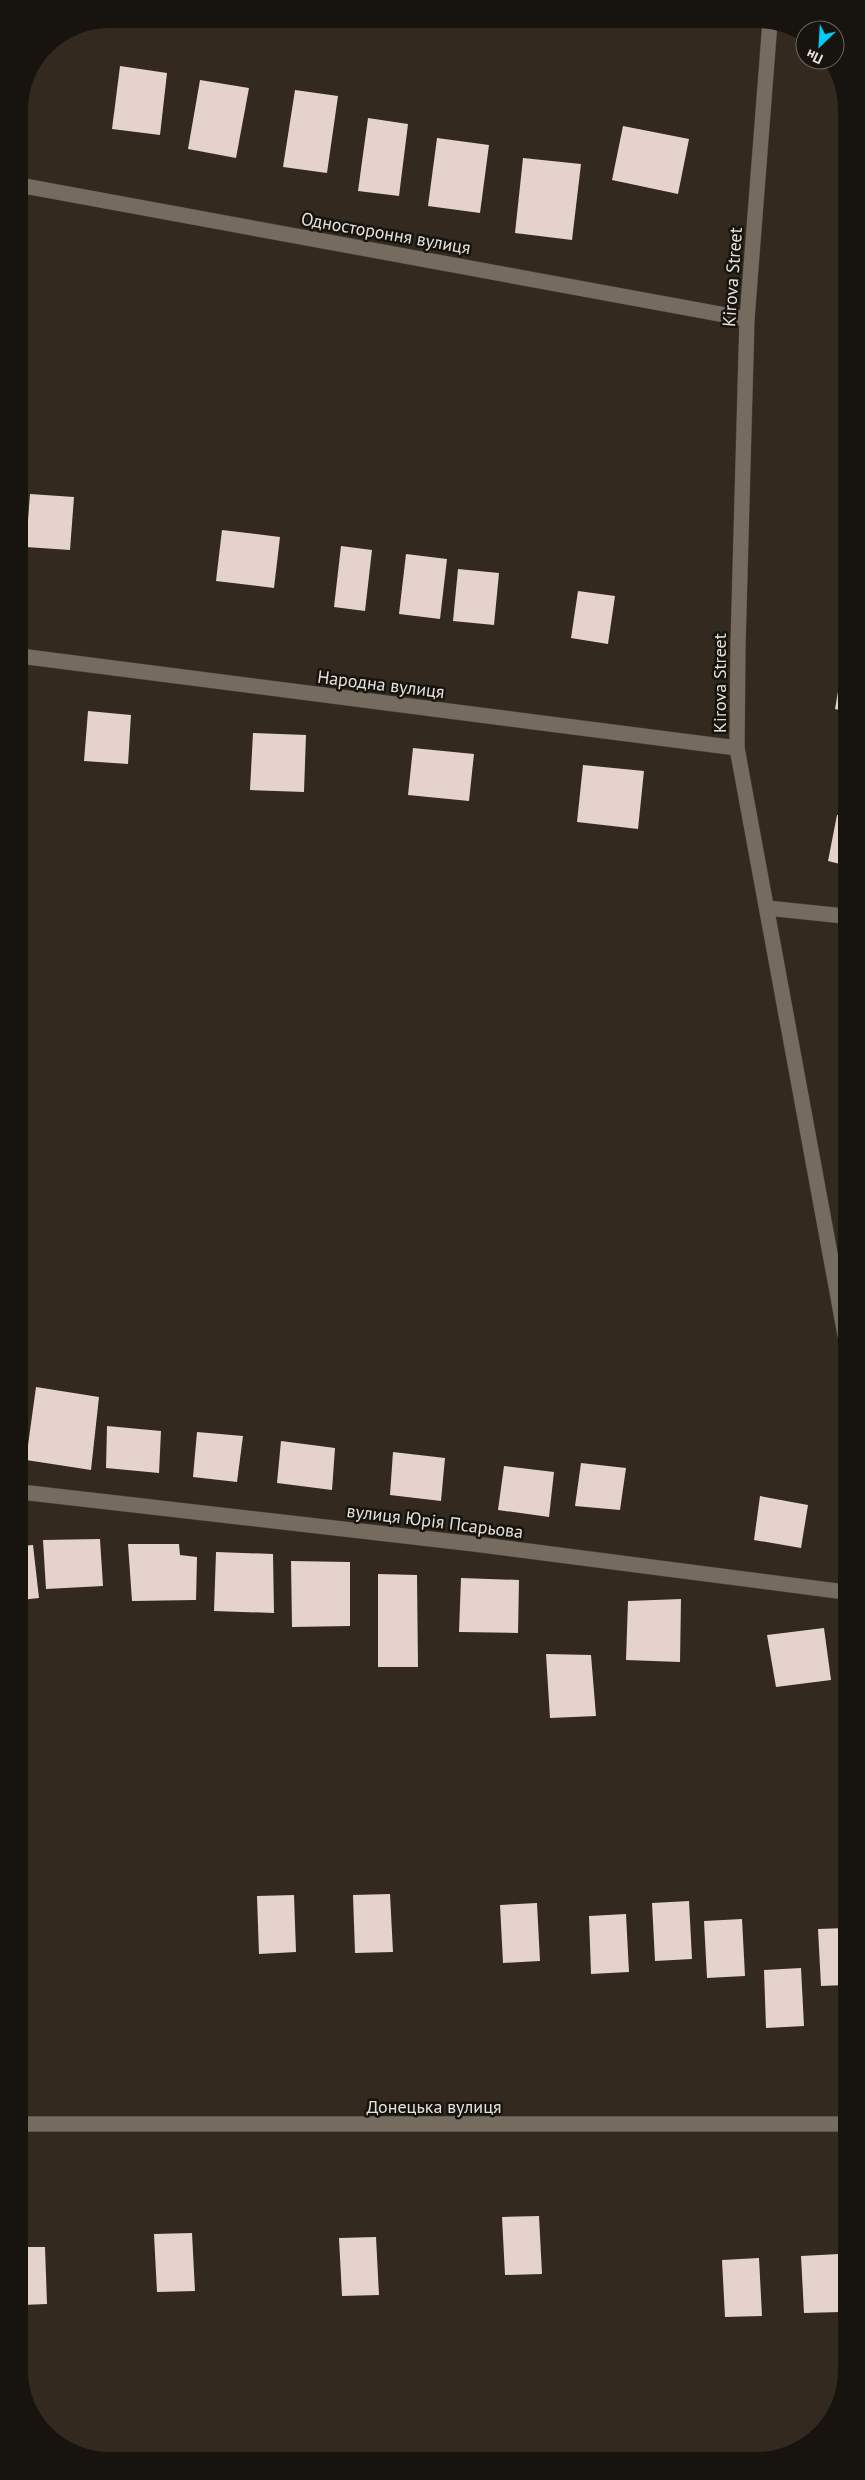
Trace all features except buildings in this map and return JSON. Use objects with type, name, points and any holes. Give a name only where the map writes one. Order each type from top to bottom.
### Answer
[{"type":"street","name":"Kirova Street","points":[[769,29],[747,319],[739,576],[737,748],[838,1278]]},
{"type":"street","name":"Одностороння вулиця","points":[[28,187],[747,319]]},
{"type":"street","points":[[28,657],[737,748]]},
{"type":"street","points":[[767,908],[838,915]]},
{"type":"street","name":"вулиця Юрія Псарьова","points":[[28,1493],[474,1544],[838,1591]]},
{"type":"street","name":"Донецька вулиця","points":[[28,2124],[838,2124]]}]
